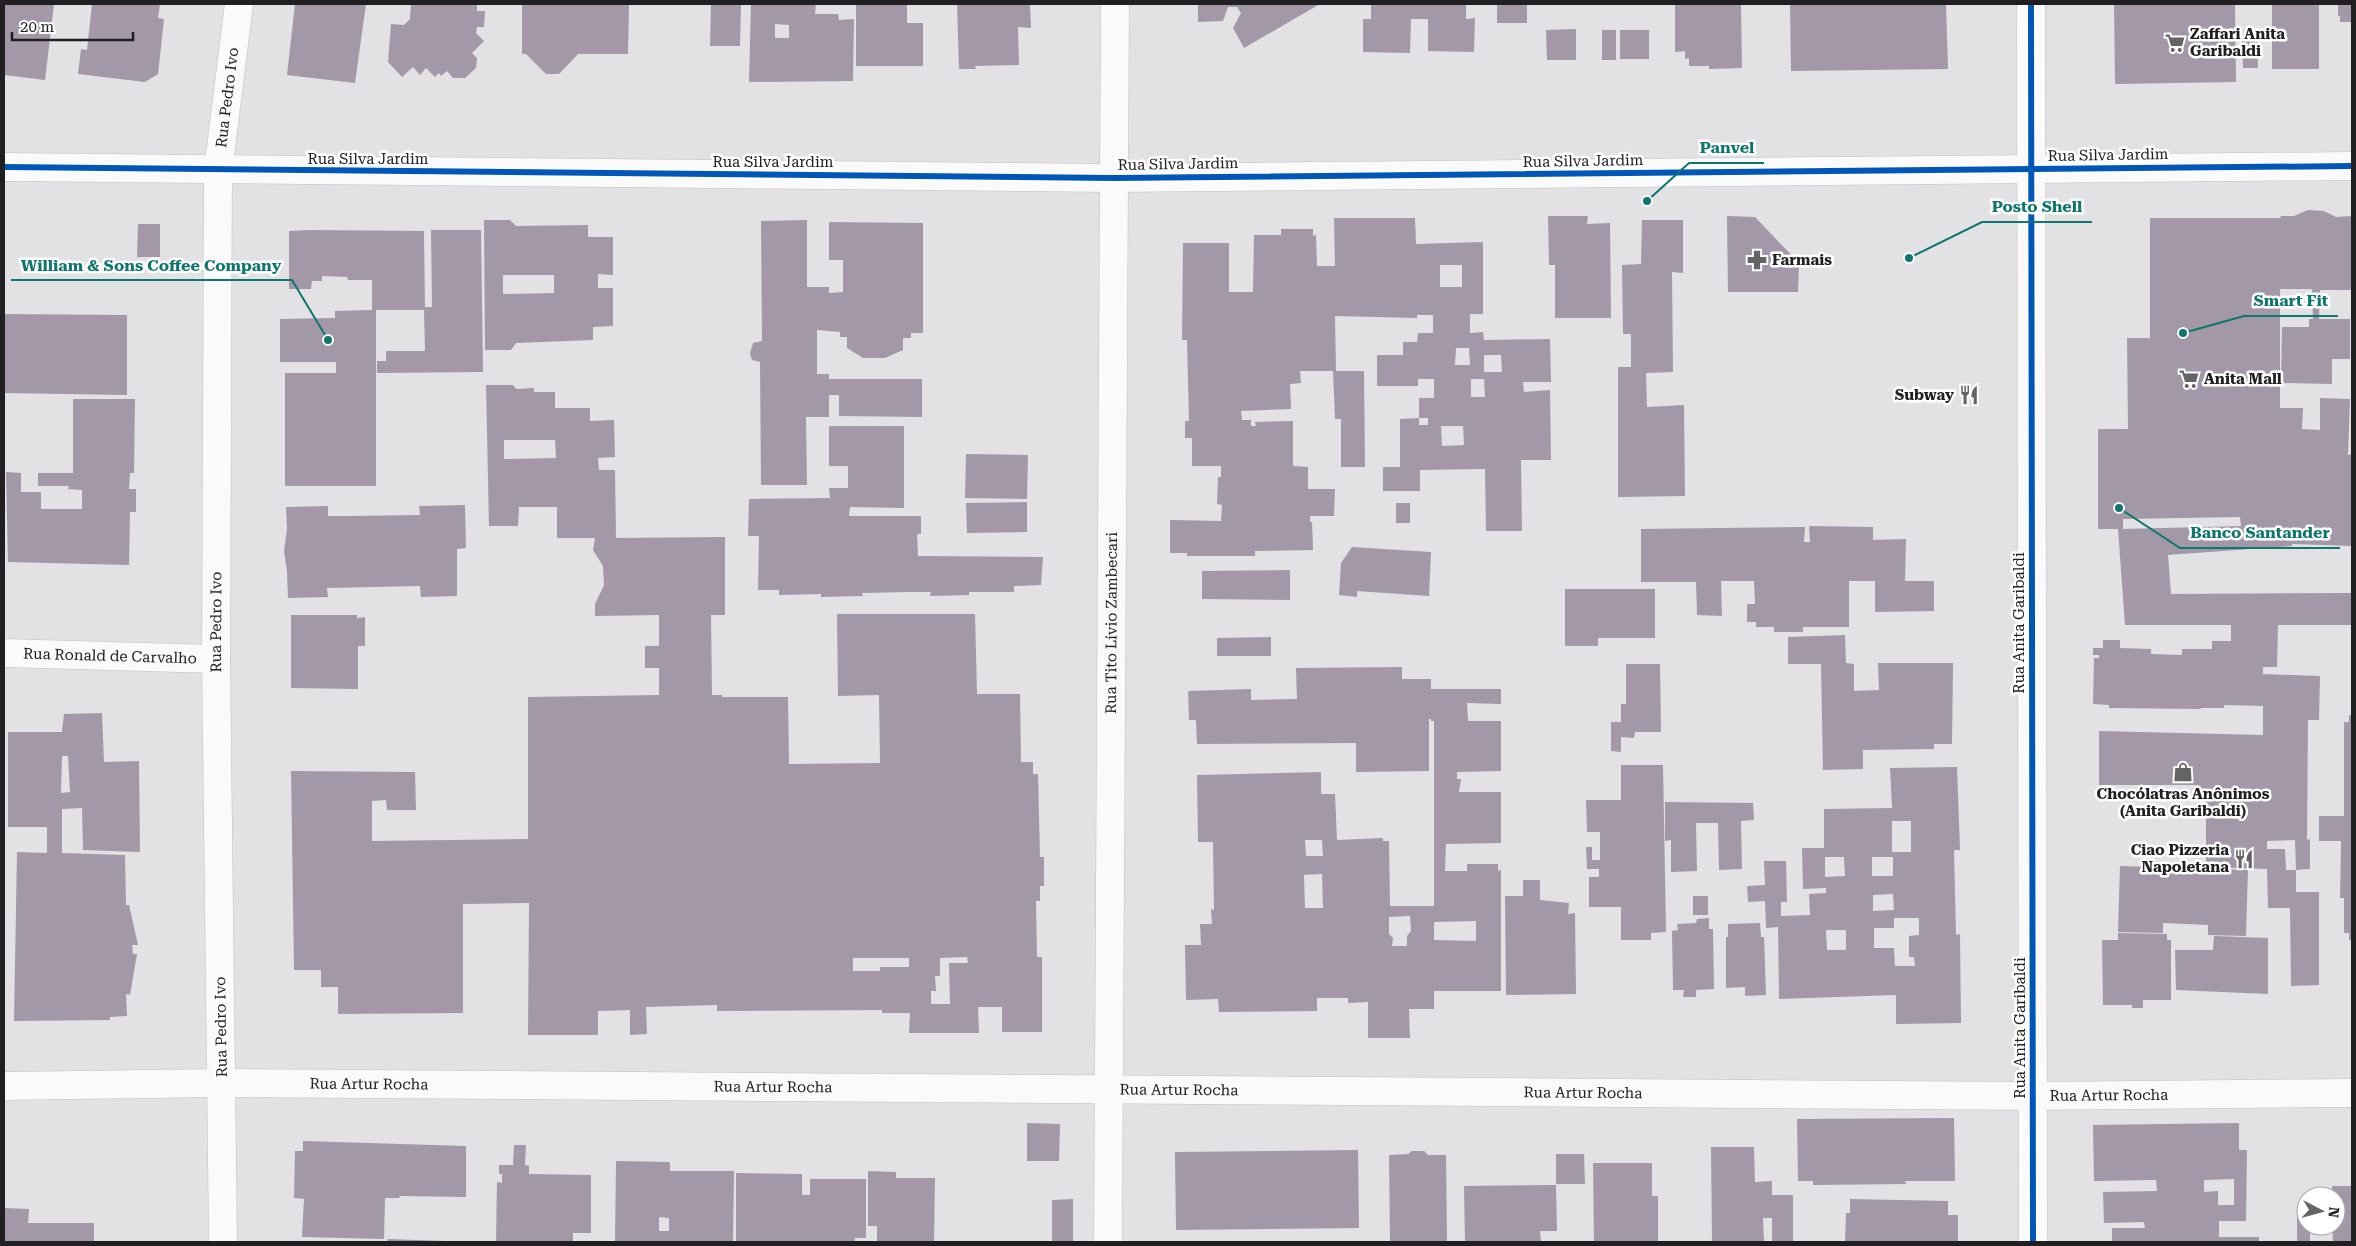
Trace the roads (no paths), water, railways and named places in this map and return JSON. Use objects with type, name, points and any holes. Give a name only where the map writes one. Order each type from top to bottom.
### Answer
[{"type":"street","name":"Rua Pedro Ivo","points":[[224,1242],[216,659],[218,171],[238,4]]},
{"type":"street","name":"Rua Tito Lívio Zambecari","points":[[1108,1242],[1114,4]]},
{"type":"street","name":"Rua Anita Garibaldi","points":[[2032,4],[2033,1242]]},
{"type":"street","name":"Rua Silva Jardim","points":[[4,168],[1114,178],[2352,166]]},
{"type":"street","name":"Rua Ronald de Carvalho","points":[[4,653],[216,659]]},
{"type":"street","name":"Rua Artur Rocha","points":[[4,1086],[221,1083],[2032,1096],[2352,1093]]},
{"type":"place","name":"Zaffari Anita Garibaldi","points":[[2175,43]]},
{"type":"place","name":"Panvel","points":[[1647,201]]},
{"type":"place","name":"Posto Shell","points":[[1909,258]]},
{"type":"place","name":"Farmais","points":[[1757,260]]},
{"type":"place","name":"Smart Fit","points":[[2183,333]]},
{"type":"place","name":"William & Sons Coffee Company","points":[[328,340]]},
{"type":"place","name":"Anita Mall","points":[[2189,379]]},
{"type":"place","name":"Subway","points":[[1969,395]]},
{"type":"place","name":"Banco Santander","points":[[2119,508]]},
{"type":"place","name":"Chocólatras Anônimos (Anita Garibaldi)","points":[[2183,772]]},
{"type":"place","name":"Ciao Pizzeria Napoletana","points":[[2244,859]]}]
